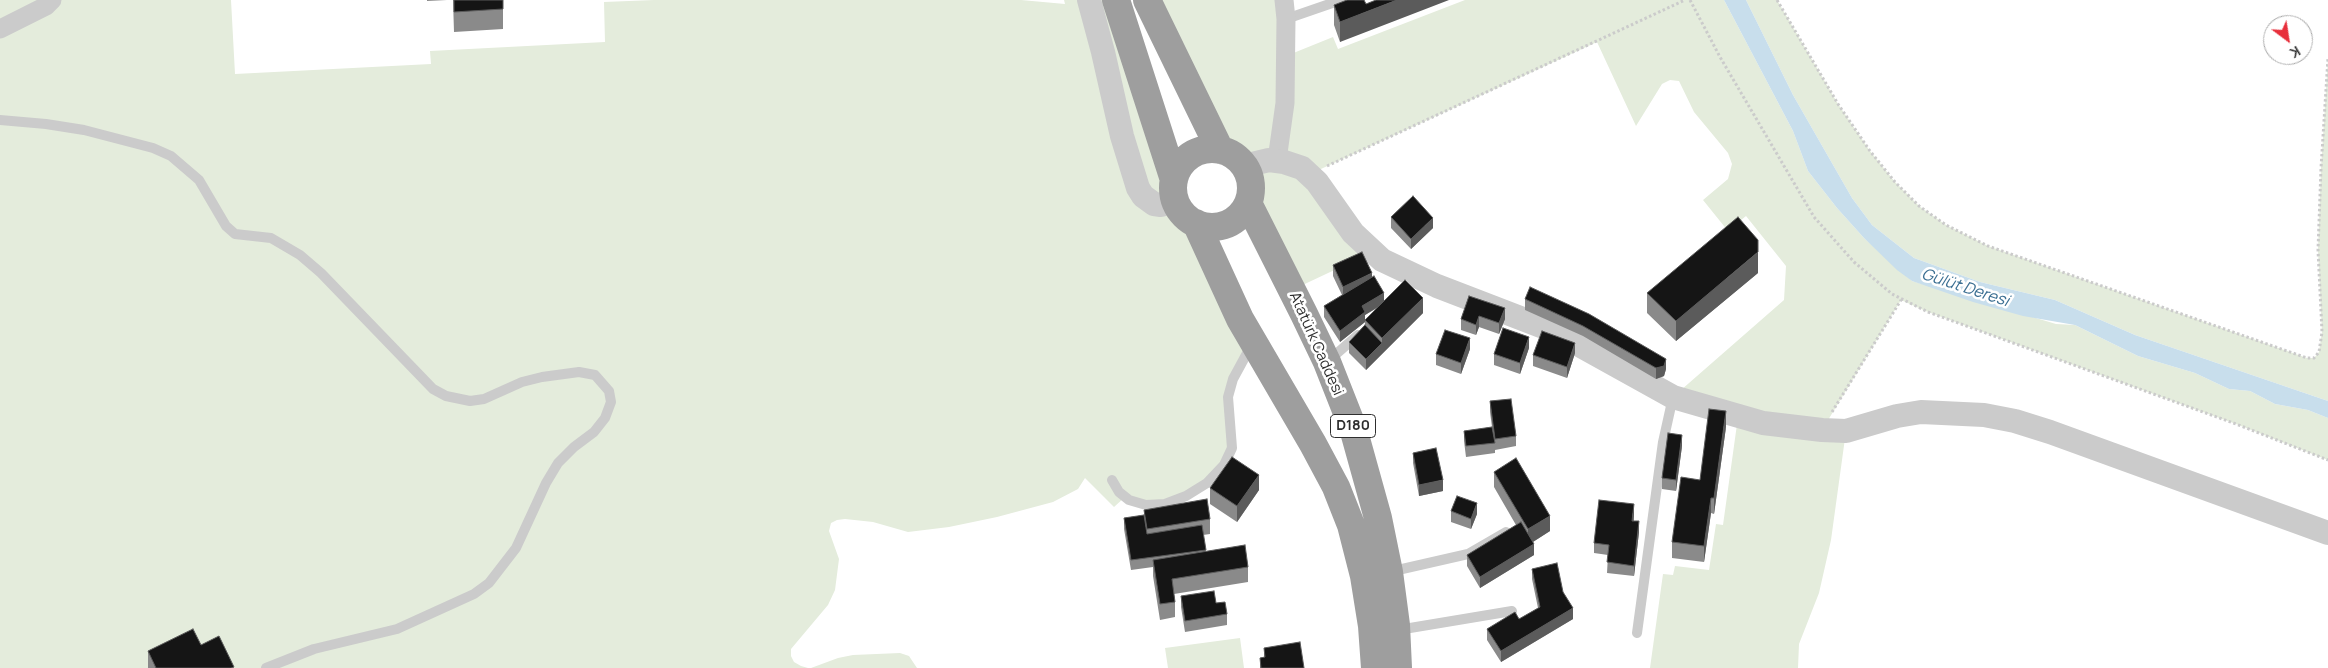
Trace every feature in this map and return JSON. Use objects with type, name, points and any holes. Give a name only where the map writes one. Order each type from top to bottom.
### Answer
[{"type":"highway","points":[[1116,0],[1182,212],[1196,223],[1212,226],[1226,224],[1239,215],[1248,203]]},
{"type":"highway","points":[[1147,0],[1220,150]]},
{"type":"highway","points":[[1175,190],[1183,162],[1190,155],[1204,150],[1220,150],[1234,156],[1244,166]]},
{"type":"highway","name":"Atatürk Caddesi","points":[[1244,166],[1250,180],[1248,203],[1327,362],[1353,428],[1378,518],[1390,572],[1398,668]]},
{"type":"highway","name":"D180","points":[[1196,223],[1253,343],[1313,444],[1336,487],[1351,524],[1364,576],[1372,626],[1375,668]]},
{"type":"street","points":[[0,29],[46,6],[52,0]]},
{"type":"street","points":[[1089,0],[1122,136],[1138,188],[1142,196],[1154,204],[1162,205],[1175,190]]},
{"type":"street","points":[[1277,160],[1285,103],[1286,19],[1284,0]]},
{"type":"street","points":[[1244,166],[1269,160],[1293,164],[1310,174],[1367,249],[1410,280],[1554,331],[1673,396],[1763,423],[1822,430],[1846,431],[1897,416],[1921,412],[1984,415],[2008,420],[2050,432],[2328,533]]},
{"type":"lane","points":[[1286,19],[1341,0]]},
{"type":"lane","points":[[0,120],[84,130],[153,148],[171,156],[199,180],[226,226],[235,234],[271,238],[300,255],[321,273],[433,389],[446,396],[470,401],[484,399],[522,382],[542,377],[580,372],[595,375],[609,391],[611,402],[605,418],[594,432],[574,447],[558,463],[546,483],[516,548],[489,583],[474,594],[396,629],[314,649],[266,668]]},
{"type":"lane","points":[[1327,362],[1368,326]]},
{"type":"lane","points":[[1112,480],[1119,492],[1129,500],[1146,505],[1165,504],[1186,496],[1207,483],[1224,465],[1232,448],[1228,397],[1233,379],[1253,343]]},
{"type":"lane","points":[[1637,633],[1663,442],[1673,396]]},
{"type":"lane","points":[[1390,572],[1468,554],[1509,530]]},
{"type":"lane","points":[[1396,631],[1512,611]]},
{"type":"path","points":[[1310,174],[1685,0]]},
{"type":"path","points":[[1690,0],[1720,57],[1814,217],[1854,262],[1901,300],[1928,312],[2236,424],[2328,460]]},
{"type":"path","points":[[1777,0],[1838,104],[1870,151],[1895,182],[1919,206],[1946,225],[1988,246],[2307,358],[2314,358],[2319,352],[2322,332],[2318,250],[2328,58]]},
{"type":"path","points":[[1822,430],[1901,300]]},
{"type":"green space","points":[[0,0],[231,0],[235,74],[431,64],[430,51],[605,42],[604,2],[654,0],[1021,0],[1065,4],[1064,0],[1116,0],[1177,205],[1188,218],[1253,343],[1233,379],[1232,449],[1207,483],[1165,504],[1125,497],[1114,507],[1085,478],[1078,489],[1053,502],[949,527],[908,532],[873,522],[845,519],[831,523],[829,531],[839,559],[835,590],[828,605],[791,649],[791,656],[794,662],[808,668],[0,668]]},
{"type":"green space","points":[[1147,0],[1284,0],[1286,56],[1333,37],[1338,49],[1465,0],[1724,0],[1793,131],[1808,171],[1864,238],[1912,281],[2056,324],[2075,325],[2138,356],[2195,373],[2229,389],[2250,391],[2275,404],[2308,410],[2328,418],[2328,460],[2236,424],[1928,312],[1901,300],[1822,430],[1846,431],[1831,540],[1819,593],[1799,644],[1798,668],[1650,668],[1663,574],[1673,575],[1675,566],[1709,570],[1716,524],[1723,525],[1738,417],[1673,397],[1784,300],[1786,266],[1746,216],[1728,231],[1703,200],[1728,179],[1732,164],[1728,153],[1694,112],[1679,81],[1670,80],[1662,84],[1636,126],[1597,42],[1310,174],[1360,258],[1292,290],[1250,195],[1248,173],[1240,160],[1227,152]]},
{"type":"green space","points":[[1746,0],[1777,0],[1838,104],[1870,151],[1895,182],[1919,206],[1946,225],[1988,246],[2307,358],[2314,358],[2319,352],[2322,332],[2318,250],[2328,58],[2328,401],[2135,335],[2055,300],[1980,282],[1914,258],[1872,225],[1852,198],[1793,95]]},
{"type":"green space","points":[[1240,638],[1244,668],[1168,668],[1165,648]]},
{"type":"green space","points":[[900,653],[909,656],[917,668],[811,668],[838,658],[853,655]]},
{"type":"water","name":"Gülüt Deresi","points":[[1724,0],[1746,0],[1793,95],[1852,198],[1872,225],[1914,258],[1980,282],[2055,300],[2135,335],[2328,401],[2328,418],[2308,410],[2275,404],[2250,391],[2229,389],[2195,373],[2138,356],[2075,325],[2023,316],[1973,302],[1912,281],[1897,270],[1864,238],[1808,171],[1793,131]]},
{"type":"building","points":[[454,0],[503,0],[503,9],[454,12]]},
{"type":"building","points":[[1347,0],[1364,0],[1366,4],[1376,0],[1397,0],[1340,22],[1334,5]]},
{"type":"building","points":[[1413,196],[1433,218],[1411,239],[1391,217]]},
{"type":"building","points":[[1738,217],[1758,240],[1758,252],[1676,321],[1647,293]]},
{"type":"building","points":[[1362,252],[1372,273],[1343,287],[1333,265]]},
{"type":"building","points":[[1374,276],[1384,293],[1362,306],[1365,312],[1340,331],[1324,306]]},
{"type":"building","points":[[1405,280],[1423,298],[1382,338],[1365,320]]},
{"type":"building","points":[[1530,287],[1589,314],[1666,359],[1664,366],[1656,368],[1583,326],[1525,299]]},
{"type":"building","points":[[1469,296],[1505,308],[1499,323],[1479,316],[1476,325],[1461,319]]},
{"type":"building","points":[[1365,325],[1382,343],[1366,359],[1349,342]]},
{"type":"building","points":[[1503,328],[1529,337],[1520,363],[1494,354]]},
{"type":"building","points":[[1445,330],[1470,338],[1461,363],[1436,354]]},
{"type":"building","points":[[1542,331],[1575,343],[1567,367],[1533,355]]},
{"type":"building","points":[[1511,399],[1516,436],[1495,439],[1490,401]]},
{"type":"building","points":[[1709,409],[1726,411],[1714,498],[1711,498],[1704,546],[1672,542],[1681,477],[1700,480]]},
{"type":"building","points":[[1492,427],[1495,443],[1466,446],[1464,431]]},
{"type":"building","points":[[1668,433],[1682,435],[1676,480],[1662,478]]},
{"type":"building","points":[[1436,448],[1443,480],[1419,485],[1413,453]]},
{"type":"building","points":[[1232,457],[1259,475],[1237,506],[1210,488]]},
{"type":"building","points":[[1516,458],[1550,516],[1528,529],[1494,472]]},
{"type":"building","points":[[1457,496],[1477,503],[1471,519],[1451,511]]},
{"type":"building","points":[[1207,499],[1210,519],[1147,529],[1144,510]]},
{"type":"building","points":[[1599,500],[1634,504],[1632,521],[1639,521],[1634,566],[1607,562],[1609,545],[1594,543]]},
{"type":"building","points":[[1144,515],[1147,534],[1202,525],[1206,550],[1131,560],[1124,518]]},
{"type":"building","points":[[1521,522],[1534,544],[1480,577],[1467,555]]},
{"type":"building","points":[[1245,545],[1248,567],[1172,579],[1175,602],[1160,604],[1153,560]]},
{"type":"building","points":[[1557,563],[1563,592],[1573,608],[1501,651],[1487,629],[1515,612],[1519,619],[1540,607],[1532,569]]},
{"type":"building","points":[[1214,591],[1216,603],[1225,602],[1227,614],[1185,621],[1181,596]]},
{"type":"building","points":[[193,629],[201,645],[219,636],[234,667],[156,668],[148,651]]},
{"type":"building","points":[[1300,642],[1304,668],[1261,668],[1260,658],[1265,657],[1264,648]]}]
